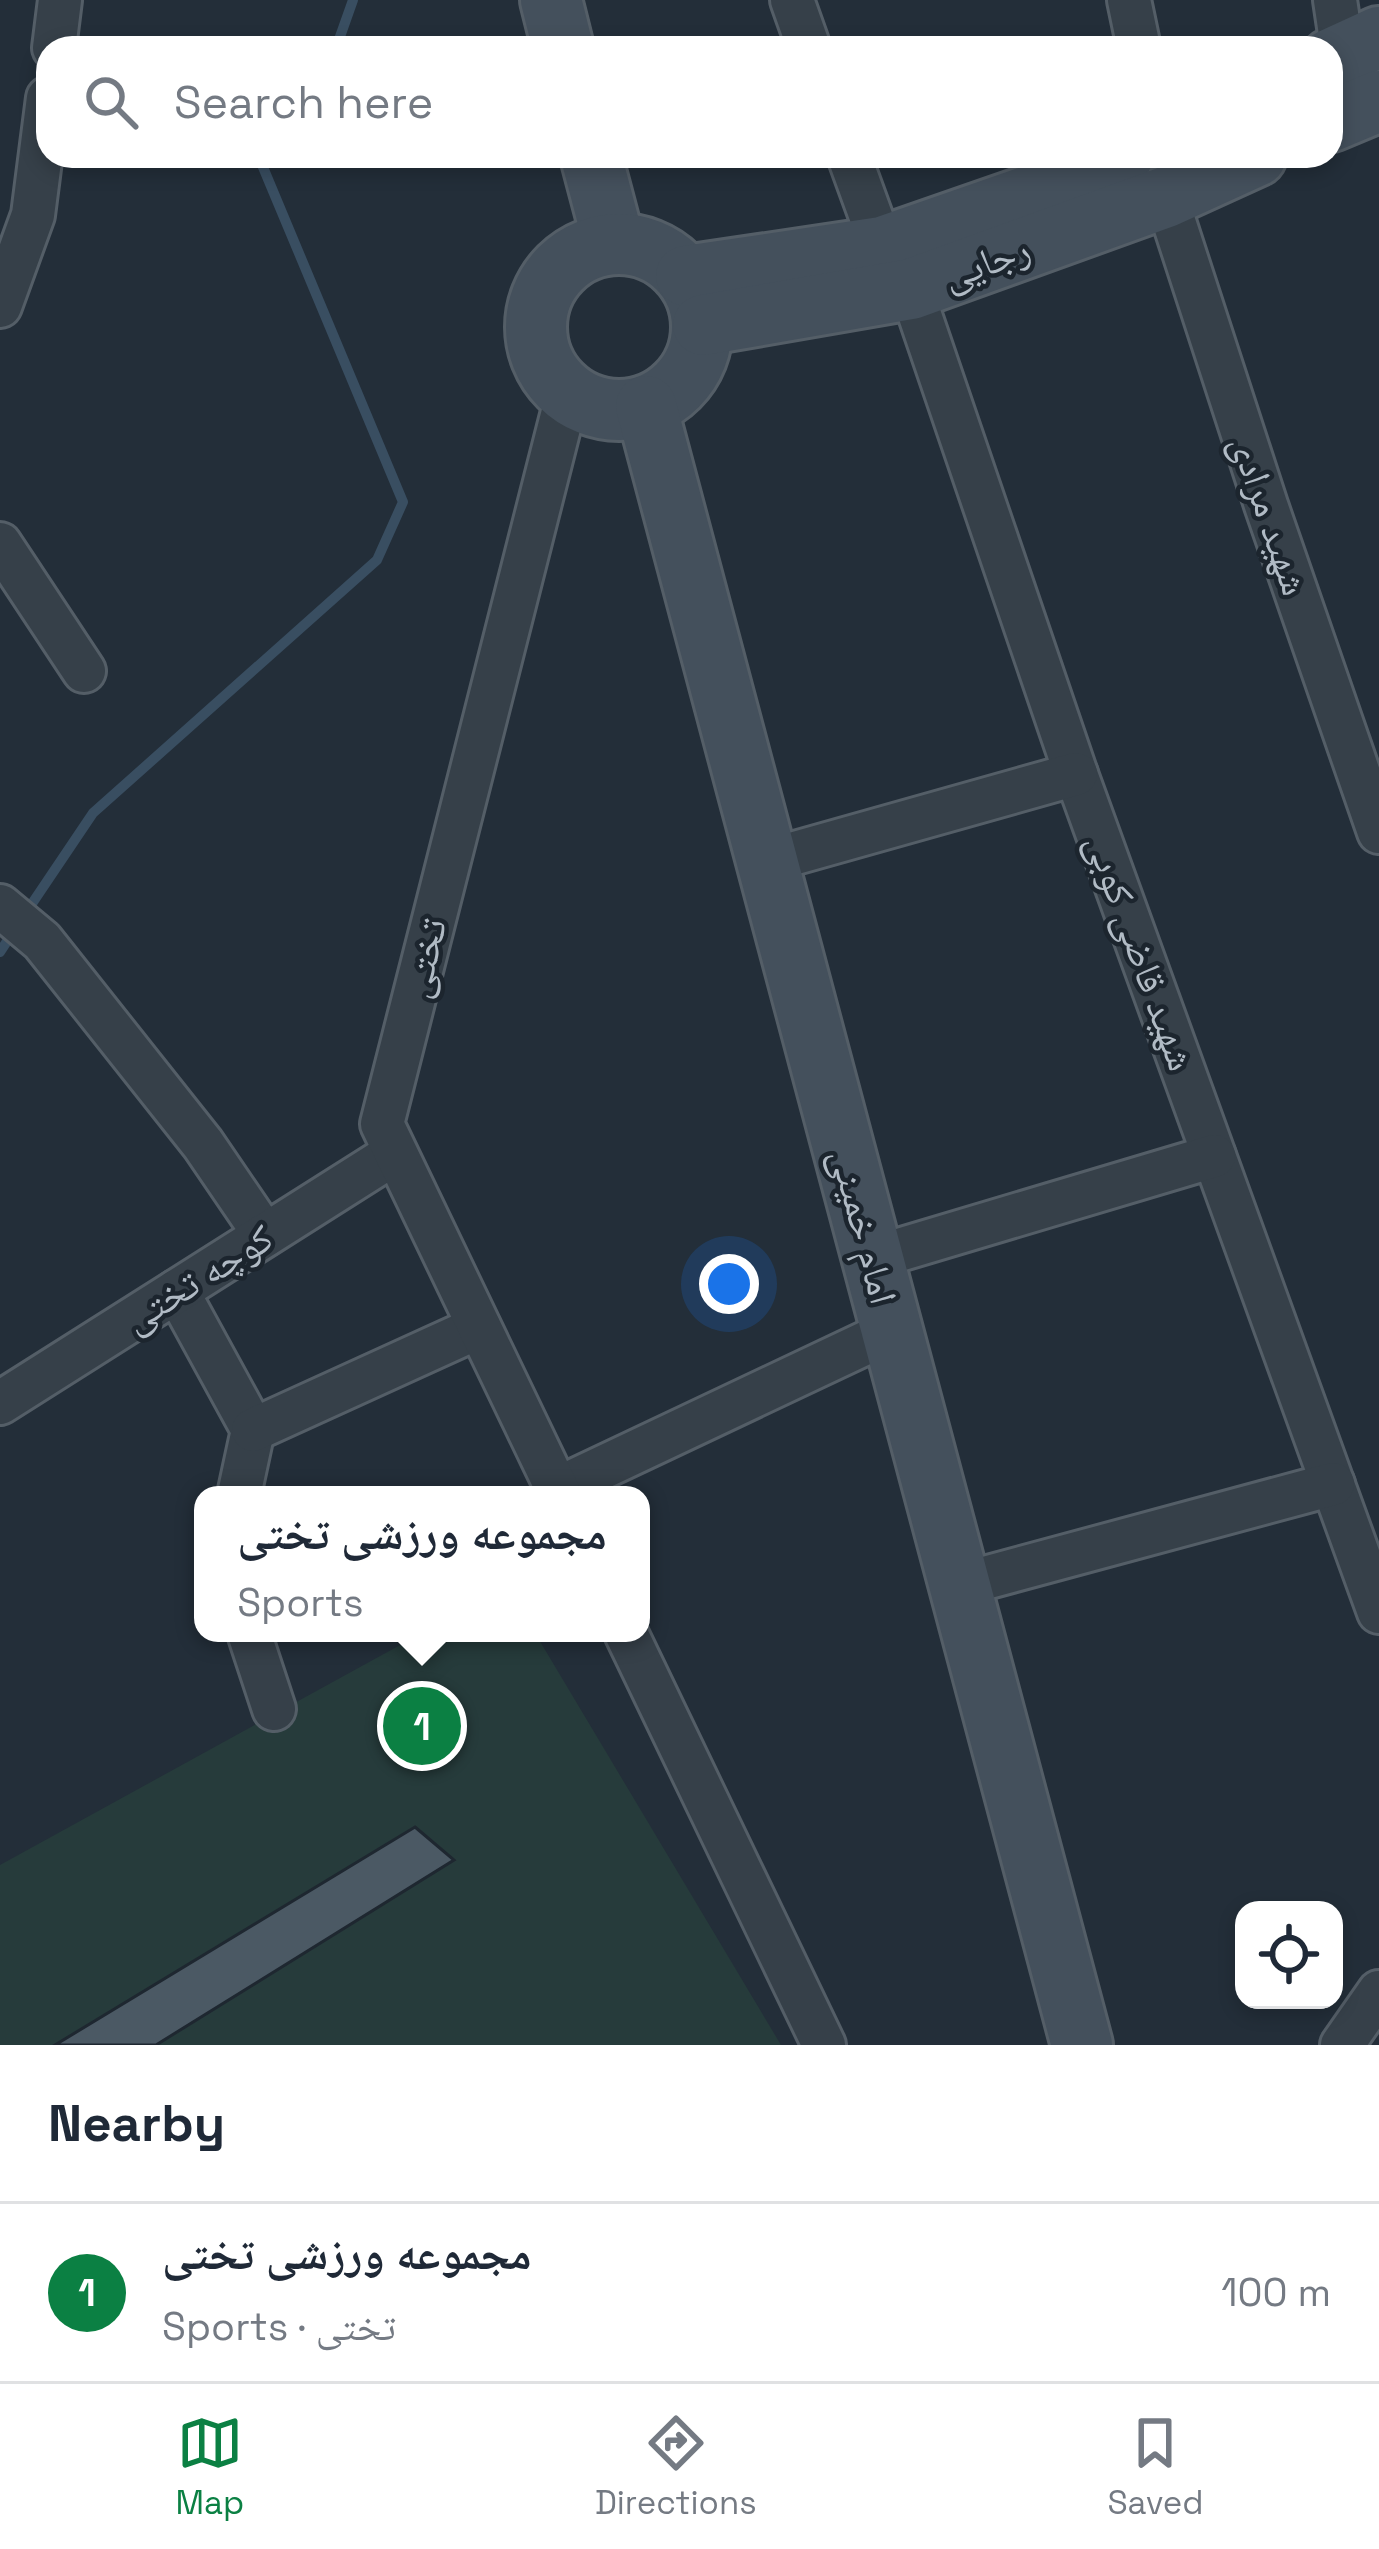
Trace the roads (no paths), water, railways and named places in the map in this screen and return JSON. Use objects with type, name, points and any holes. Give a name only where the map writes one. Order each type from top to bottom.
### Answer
[{"type":"main road","points":[[551,0],[560,36]]},
{"type":"main road","points":[[1343,116],[1379,100]]},
{"type":"main road","points":[[594,168],[614,243]]},
{"type":"main road","name":"رجایی","points":[[896,268],[1098,168]]},
{"type":"main road","name":"رجایی","points":[[694,300],[896,268],[1166,197],[1230,168]]},
{"type":"main road","points":[[614,243],[642,246],[666,257],[694,300],[699,351],[688,375],[669,394],[646,406],[619,410],[593,406],[568,392],[548,371],[537,345],[536,316],[544,289],[562,266],[586,250],[614,243]]},
{"type":"main road","name":"امام خمینی","points":[[646,406],[1082,2045]]},
{"type":"street","points":[[56,36],[60,0]]},
{"type":"street","points":[[791,0],[804,36]]},
{"type":"street","points":[[1129,0],[1136,36]]},
{"type":"street","points":[[0,306],[33,215],[39,168]]},
{"type":"street","name":"شهید قاضی کوبی","points":[[854,168],[896,268],[1379,1612]]},
{"type":"street","name":"شهید مرادی","points":[[1166,197],[1266,505],[1378,824]]},
{"type":"street","name":"تختی","points":[[555,1486],[382,1124],[568,392]]},
{"type":"street","points":[[0,544],[83,671]]},
{"type":"street","points":[[767,861],[1076,774]]},
{"type":"street","points":[[0,906],[42,940],[203,1144],[265,1235]]},
{"type":"street","name":"کوچه تختی","points":[[0,1403],[395,1153]]},
{"type":"street","points":[[872,1258],[1214,1156]]},
{"type":"street","points":[[177,1292],[253,1430],[240,1486]]},
{"type":"street","points":[[253,1430],[479,1327]]},
{"type":"street","points":[[570,1486],[891,1330]]},
{"type":"street","points":[[959,1585],[1333,1484]]},
{"type":"street","points":[[252,1642],[274,1709]]},
{"type":"street","points":[[630,1642],[824,2045]]},
{"type":"street","points":[[1342,2045],[1379,1993]]},
{"type":"waterway","points":[[340,36],[353,0]]},
{"type":"waterway","points":[[25,914],[93,813],[377,560],[403,502],[263,168]]},
{"type":"waterway","points":[[0,952],[15,929]]},
{"type":"place","name":"مجموعه ورزشی تختی","points":[[422,1726]]}]
